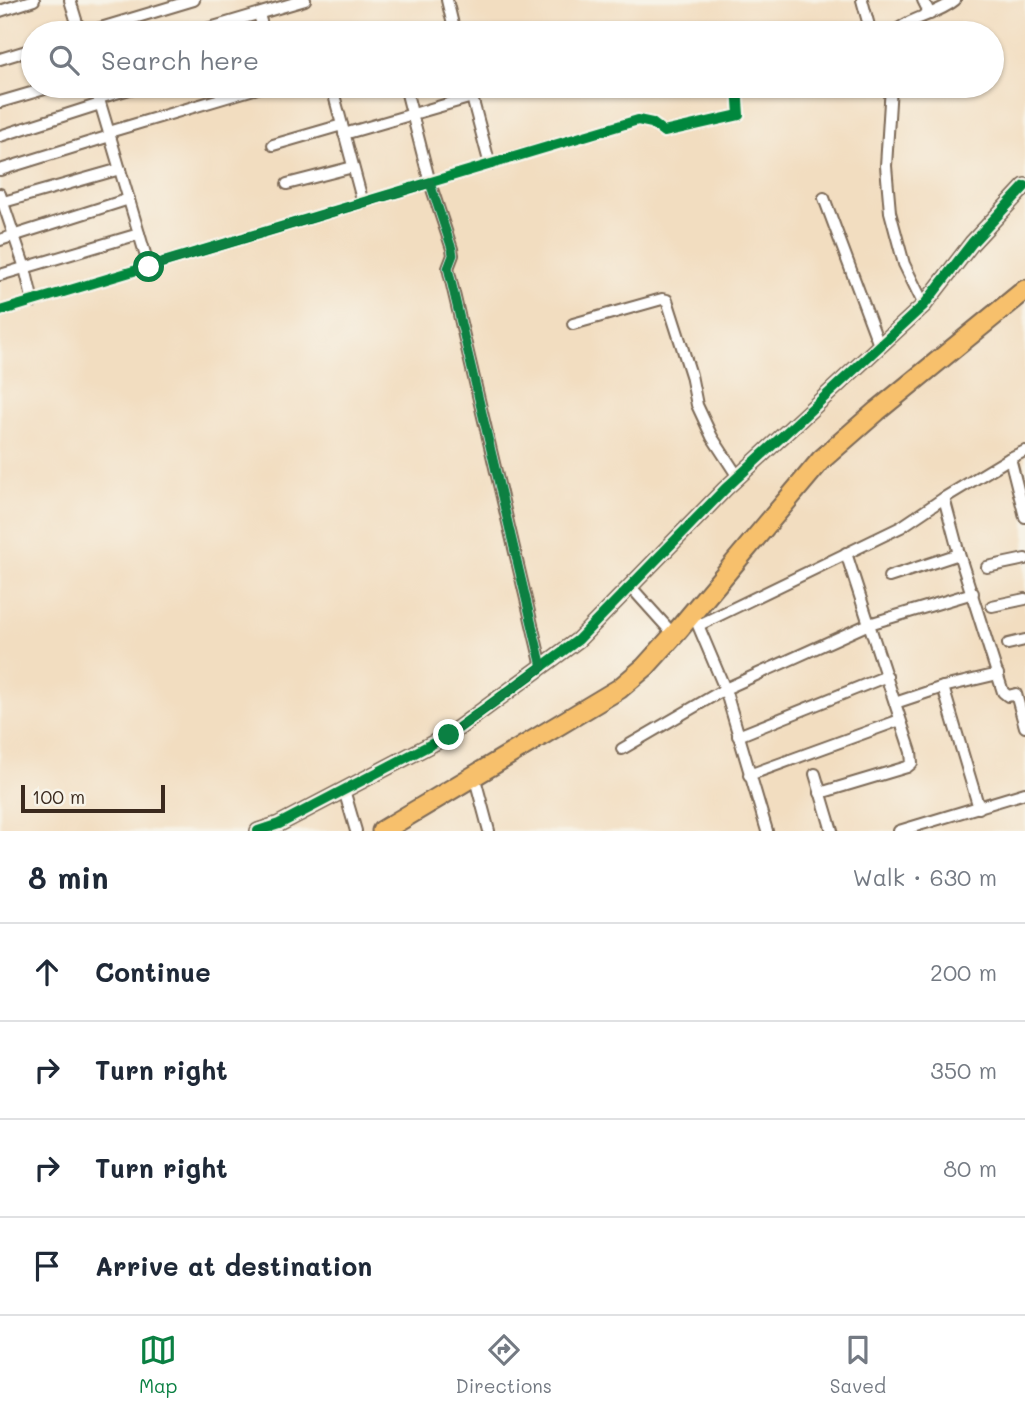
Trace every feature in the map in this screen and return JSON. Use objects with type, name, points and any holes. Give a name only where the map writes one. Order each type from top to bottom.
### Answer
[{"type":"highway","points":[[382,831],[619,689],[645,667],[674,635],[696,619],[821,460],[1025,290]]},
{"type":"street","points":[[0,11],[34,0]]},
{"type":"street","points":[[70,0],[78,21]]},
{"type":"street","points":[[123,21],[194,0]]},
{"type":"street","points":[[234,21],[305,0]]},
{"type":"street","points":[[447,0],[453,21]]},
{"type":"street","points":[[862,0],[868,21]]},
{"type":"street","points":[[923,0],[930,14]]},
{"type":"street","points":[[913,21],[955,0]]},
{"type":"street","points":[[259,14],[261,21]]},
{"type":"street","points":[[0,60],[21,53]]},
{"type":"street","points":[[0,102],[21,96]]},
{"type":"street","points":[[99,98],[149,267]]},
{"type":"street","points":[[0,136],[108,98]]},
{"type":"street","points":[[0,170],[225,98]]},
{"type":"street","points":[[335,98],[363,203]]},
{"type":"street","points":[[408,98],[430,183],[452,249],[453,255],[448,268],[542,667]]},
{"type":"street","points":[[273,145],[412,114],[453,98]]},
{"type":"street","points":[[473,98],[490,165]]},
{"type":"street","points":[[0,311],[638,120],[652,123],[664,132],[739,115],[738,98]]},
{"type":"street","points":[[890,98],[886,166],[890,212],[904,264],[924,304]]},
{"type":"street","points":[[287,184],[353,167]]},
{"type":"street","points":[[33,302],[25,268],[1,200],[120,169]]},
{"type":"street","points":[[258,831],[279,824],[449,735],[579,640],[738,477],[924,304],[972,243],[1025,186]]},
{"type":"street","points":[[824,198],[879,345]]},
{"type":"street","points":[[0,240],[129,200]]},
{"type":"street","points":[[0,275],[139,234]]},
{"type":"street","points":[[573,324],[662,299],[667,300],[691,375],[697,405],[712,437],[738,477]]},
{"type":"street","points":[[767,831],[724,689],[696,619],[901,527],[944,498],[1025,451]]},
{"type":"street","points":[[1010,458],[1025,517]]},
{"type":"street","points":[[944,498],[1004,694],[1021,693],[1025,727]]},
{"type":"street","points":[[820,793],[912,763],[911,752],[846,553]]},
{"type":"street","points":[[889,577],[959,554]]},
{"type":"street","points":[[987,567],[1025,559]]},
{"type":"street","points":[[630,586],[674,635]]},
{"type":"street","points":[[622,749],[724,689],[869,625],[973,593]]},
{"type":"street","points":[[992,606],[1025,599]]},
{"type":"street","points":[[1007,644],[1025,640]]},
{"type":"street","points":[[895,702],[998,674]]},
{"type":"street","points":[[737,736],[887,676]]},
{"type":"street","points":[[943,687],[979,808]]},
{"type":"street","points":[[748,775],[900,720]]},
{"type":"street","points":[[815,774],[832,831]]},
{"type":"street","points":[[474,775],[489,831]]},
{"type":"street","points":[[344,790],[356,831]]},
{"type":"street","points":[[899,831],[1025,793]]},
{"type":"cycle path","points":[[0,311],[638,120],[652,123],[664,132],[739,115],[738,98]]},
{"type":"cycle path","points":[[258,831],[279,824],[449,735],[578,640],[725,489],[924,305],[972,243],[1025,186]]},
{"type":"route","points":[[149,267],[430,183],[452,249],[453,255],[448,268],[542,667],[449,735]]}]
